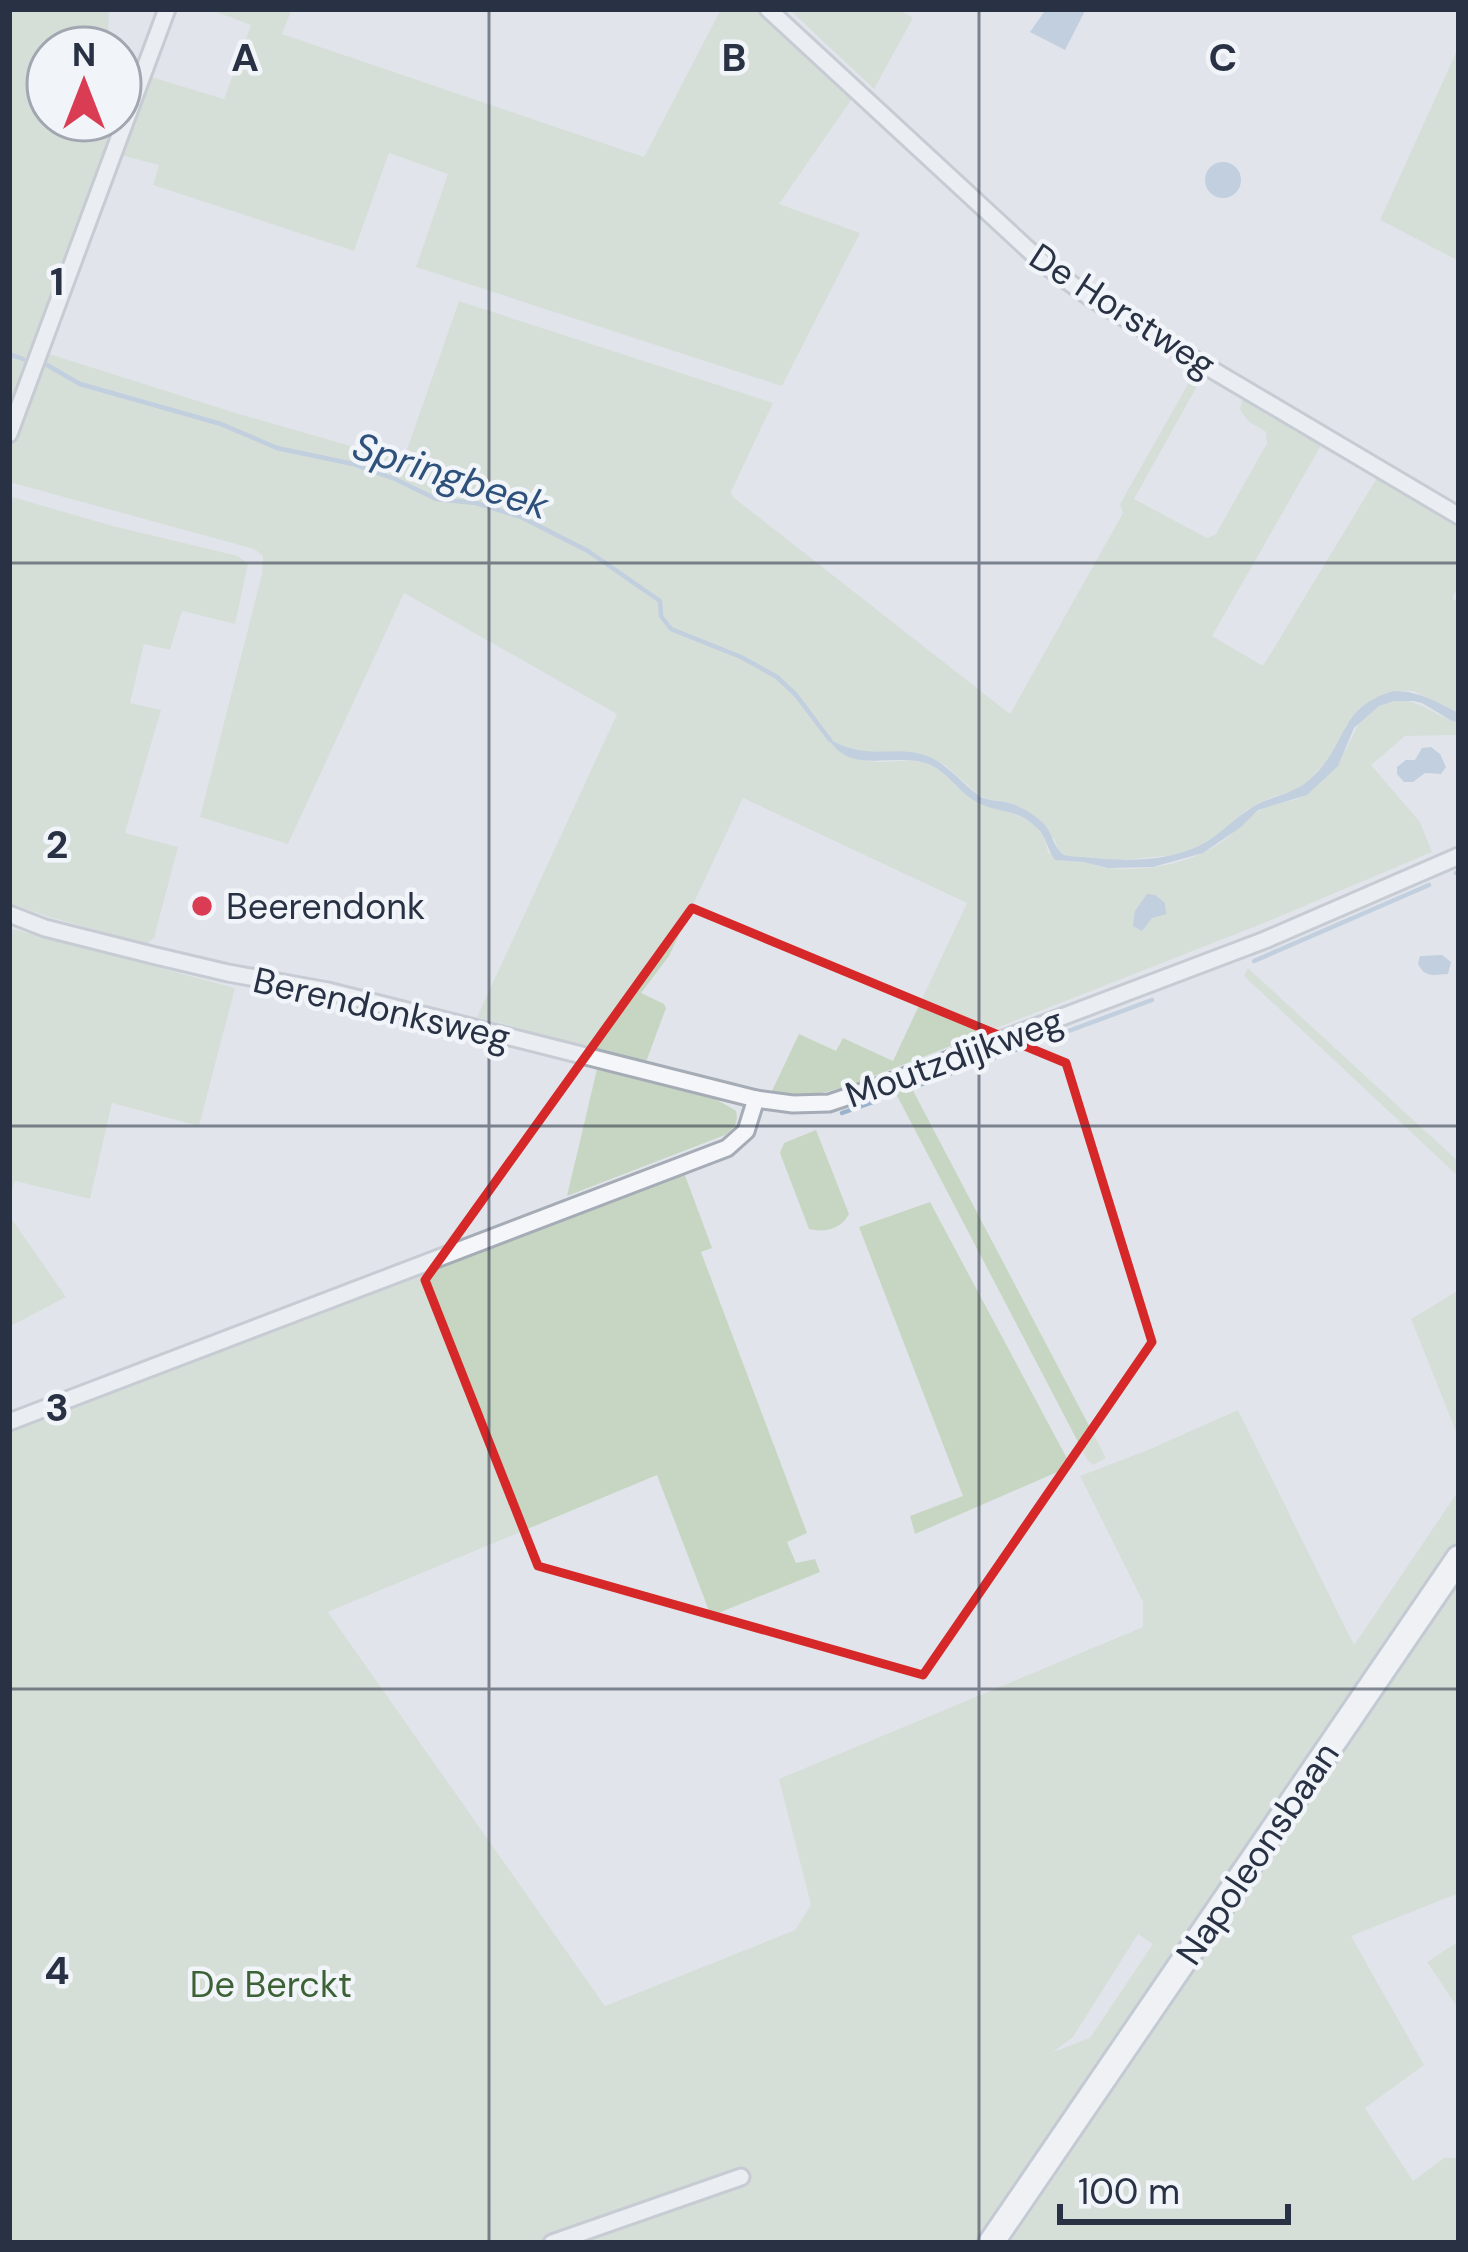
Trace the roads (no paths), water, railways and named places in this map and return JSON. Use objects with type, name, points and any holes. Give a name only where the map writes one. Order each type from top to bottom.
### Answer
[{"type":"main road","name":"Napoleonsbaan","points":[[991,2243],[1459,1558]]},
{"type":"main road","name":"Napoleonsbaan","points":[[1006,2243],[1055,2148]]},
{"type":"street","points":[[9,434],[167,9]]},
{"type":"street","name":"De Horstweg","points":[[768,9],[1060,276],[1459,516]]},
{"type":"street","name":"Moutzdijkweg","points":[[756,1099],[793,1105],[829,1103],[878,1087],[1265,940],[1459,856]]},
{"type":"street","name":"Berendonksweg","points":[[9,914],[156,956],[328,991],[756,1099]]},
{"type":"street","points":[[9,1421],[727,1148],[746,1131],[756,1099]]},
{"type":"street","points":[[552,2243],[741,2177]]},
{"type":"water","points":[[1046,9],[1086,9],[1065,50],[1030,32]]},
{"type":"water","points":[[1223,162],[1236,167],[1241,180],[1236,193],[1223,198],[1210,193],[1205,180],[1210,167]]},
{"type":"water","points":[[1394,691],[1435,701],[1459,713],[1459,722],[1413,701],[1379,706],[1354,728],[1338,766],[1307,795],[1258,810],[1203,853],[1153,867],[1108,868],[1055,860],[1043,835],[1029,821],[977,802],[933,766],[848,757],[829,739],[856,750],[927,756],[981,797],[1016,805],[1036,817],[1064,855],[1141,859],[1199,846],[1251,808],[1303,785],[1322,767],[1352,717],[1375,698]]},
{"type":"water","points":[[1431,747],[1446,767],[1441,774],[1425,773],[1404,782],[1397,767],[1415,760],[1422,748]]},
{"type":"water","points":[[1147,894],[1165,903],[1166,914],[1152,918],[1142,931],[1133,926],[1135,911]]},
{"type":"water","points":[[1442,955],[1451,962],[1448,974],[1427,974],[1418,964],[1420,956]]},
{"type":"waterway","name":"Springbeek","points":[[9,354],[23,359]]},
{"type":"waterway","name":"Springbeek","points":[[47,365],[80,384],[221,424],[277,448],[353,464],[436,499],[476,503],[521,517],[588,551],[660,601],[661,616],[671,629],[777,677],[830,740]]},
{"type":"waterway","points":[[1254,961],[1429,885]]},
{"type":"waterway","points":[[1047,1039],[1152,1000]]},
{"type":"waterway","points":[[911,1088],[1026,1046]]},
{"type":"waterway","points":[[842,1113],[876,1101]]},
{"type":"place","name":"Beerendonk","points":[[202,906]]},
{"type":"park label","name":"De Berckt","points":[[271,1984]]}]
